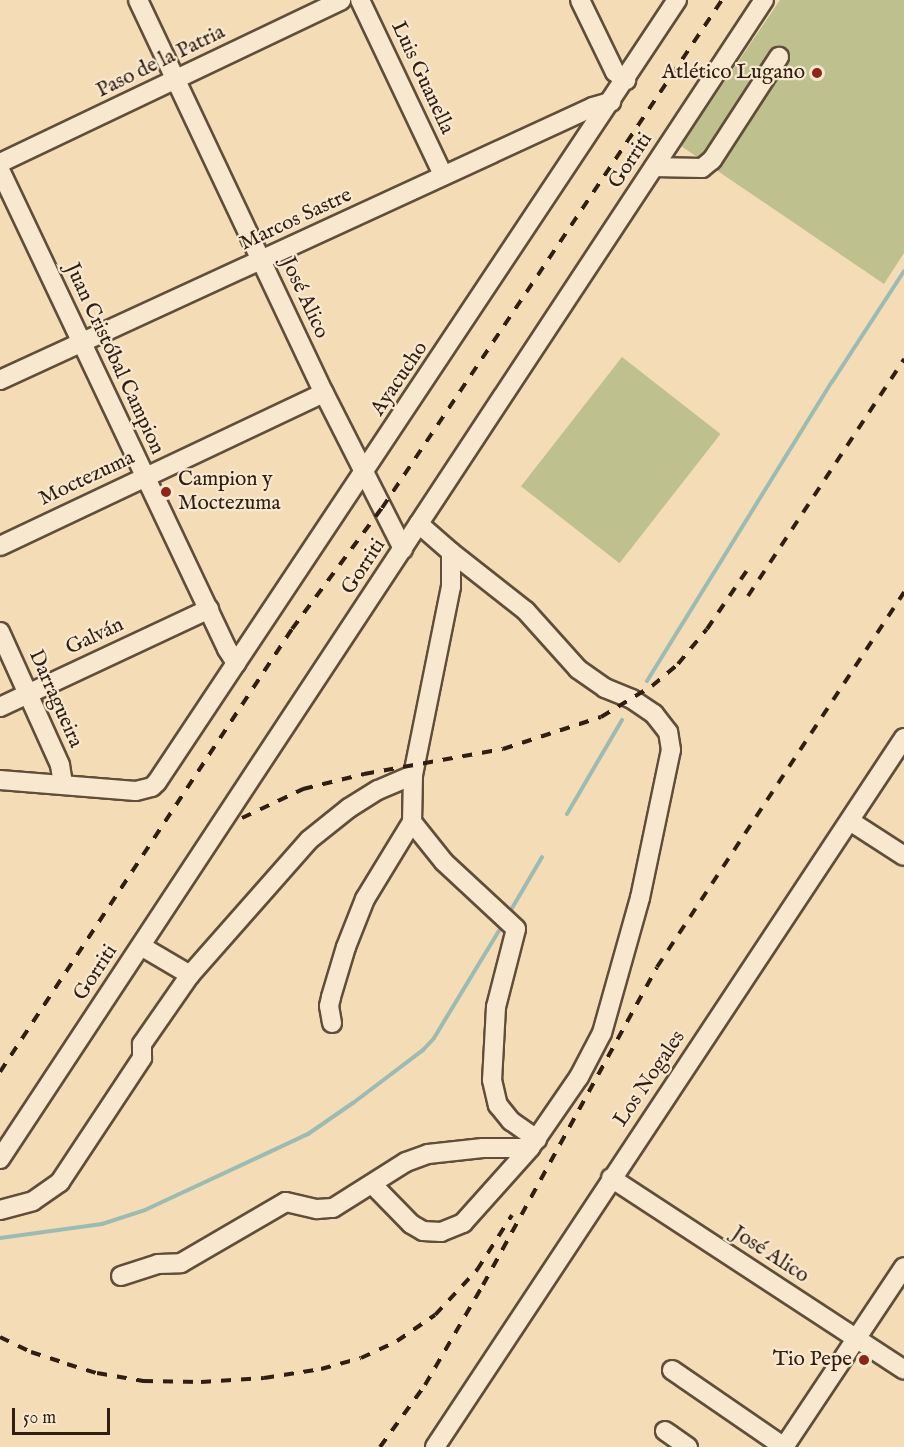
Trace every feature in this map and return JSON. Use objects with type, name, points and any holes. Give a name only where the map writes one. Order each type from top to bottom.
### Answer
[{"type":"street","name":"José Alico","points":[[138,0],[324,393],[403,549]]},
{"type":"street","name":"Paso de la Patria","points":[[0,163],[341,0]]},
{"type":"street","name":"Luis Guanella","points":[[360,0],[443,176]]},
{"type":"street","points":[[580,0],[615,72],[626,80]]},
{"type":"street","name":"Ayacucho","points":[[63,785],[136,791],[153,787],[157,782],[626,80],[677,0]]},
{"type":"street","name":"Gorriti","points":[[0,1159],[764,0]]},
{"type":"street","points":[[654,167],[702,168],[712,160],[779,57]]},
{"type":"street","name":"Marcos Sastre","points":[[0,380],[593,107],[611,102]]},
{"type":"street","name":"Juan Cristóbal Campion","points":[[0,170],[227,649],[236,663]]},
{"type":"street","name":"Moctezuma","points":[[0,546],[324,393]]},
{"type":"street","points":[[372,1184],[411,1224],[423,1231],[441,1232],[463,1223],[533,1144],[579,1077],[602,1033],[640,898],[671,750],[668,732],[654,714],[633,699],[605,688],[578,669],[526,611],[419,524]]},
{"type":"street","points":[[332,1023],[331,997],[345,947],[365,899],[412,822],[413,775],[451,587],[451,552]]},
{"type":"street","name":"Galván","points":[[0,706],[209,609]]},
{"type":"street","name":"Darragueira","points":[[0,632],[60,765],[63,785]]},
{"type":"street","name":"Los Nogales","points":[[435,1447],[904,738]]},
{"type":"street","points":[[0,1210],[33,1201],[60,1182],[142,1058],[142,1044],[190,975],[309,840],[349,808],[378,790],[413,775]]},
{"type":"street","points":[[0,780],[63,785]]},
{"type":"street","points":[[850,821],[904,856]]},
{"type":"street","points":[[412,822],[425,842],[516,929],[496,1007],[492,1080],[498,1106],[533,1144]]},
{"type":"street","points":[[141,946],[190,975]]},
{"type":"street","points":[[121,1276],[158,1264],[181,1263],[286,1202],[317,1209],[333,1208],[406,1162],[428,1154],[533,1144]]},
{"type":"street","name":"José Alico","points":[[611,1178],[904,1370]]},
{"type":"street","points":[[672,1370],[784,1447],[904,1267]]},
{"type":"street","points":[[664,1431],[688,1447]]},
{"type":"green space","name":"Atlético Lugano","points":[[780,0],[904,0],[904,253],[884,284],[681,146]]},
{"type":"green space","points":[[622,357],[721,434],[620,563],[521,486]]},
{"type":"waterway","points":[[647,681],[832,382],[904,271]]},
{"type":"waterway","points":[[567,814],[622,720]]},
{"type":"waterway","points":[[508,915],[542,857]]},
{"type":"waterway","points":[[0,1238],[102,1224],[145,1210],[308,1134],[423,1050],[434,1038],[503,924]]},
{"type":"railway","points":[[0,1072],[292,629],[382,508],[722,0]]},
{"type":"railway","points":[[748,596],[904,359]]},
{"type":"railway","points":[[242,818],[303,789],[364,774],[503,749],[601,717],[652,686],[678,664],[707,629],[752,563]]},
{"type":"railway","points":[[380,1447],[425,1385],[483,1285],[657,967],[904,592]]},
{"type":"railway","points":[[0,1337],[31,1352],[67,1364],[97,1373],[143,1381],[201,1382],[264,1378],[321,1369],[361,1358],[397,1341],[435,1315],[477,1270],[512,1215]]},
{"type":"place","name":"Atlético Lugano","points":[[817,73]]},
{"type":"place","name":"Campion y Moctezuma","points":[[166,492]]},
{"type":"place","name":"Tio Pepe","points":[[864,1360]]}]
